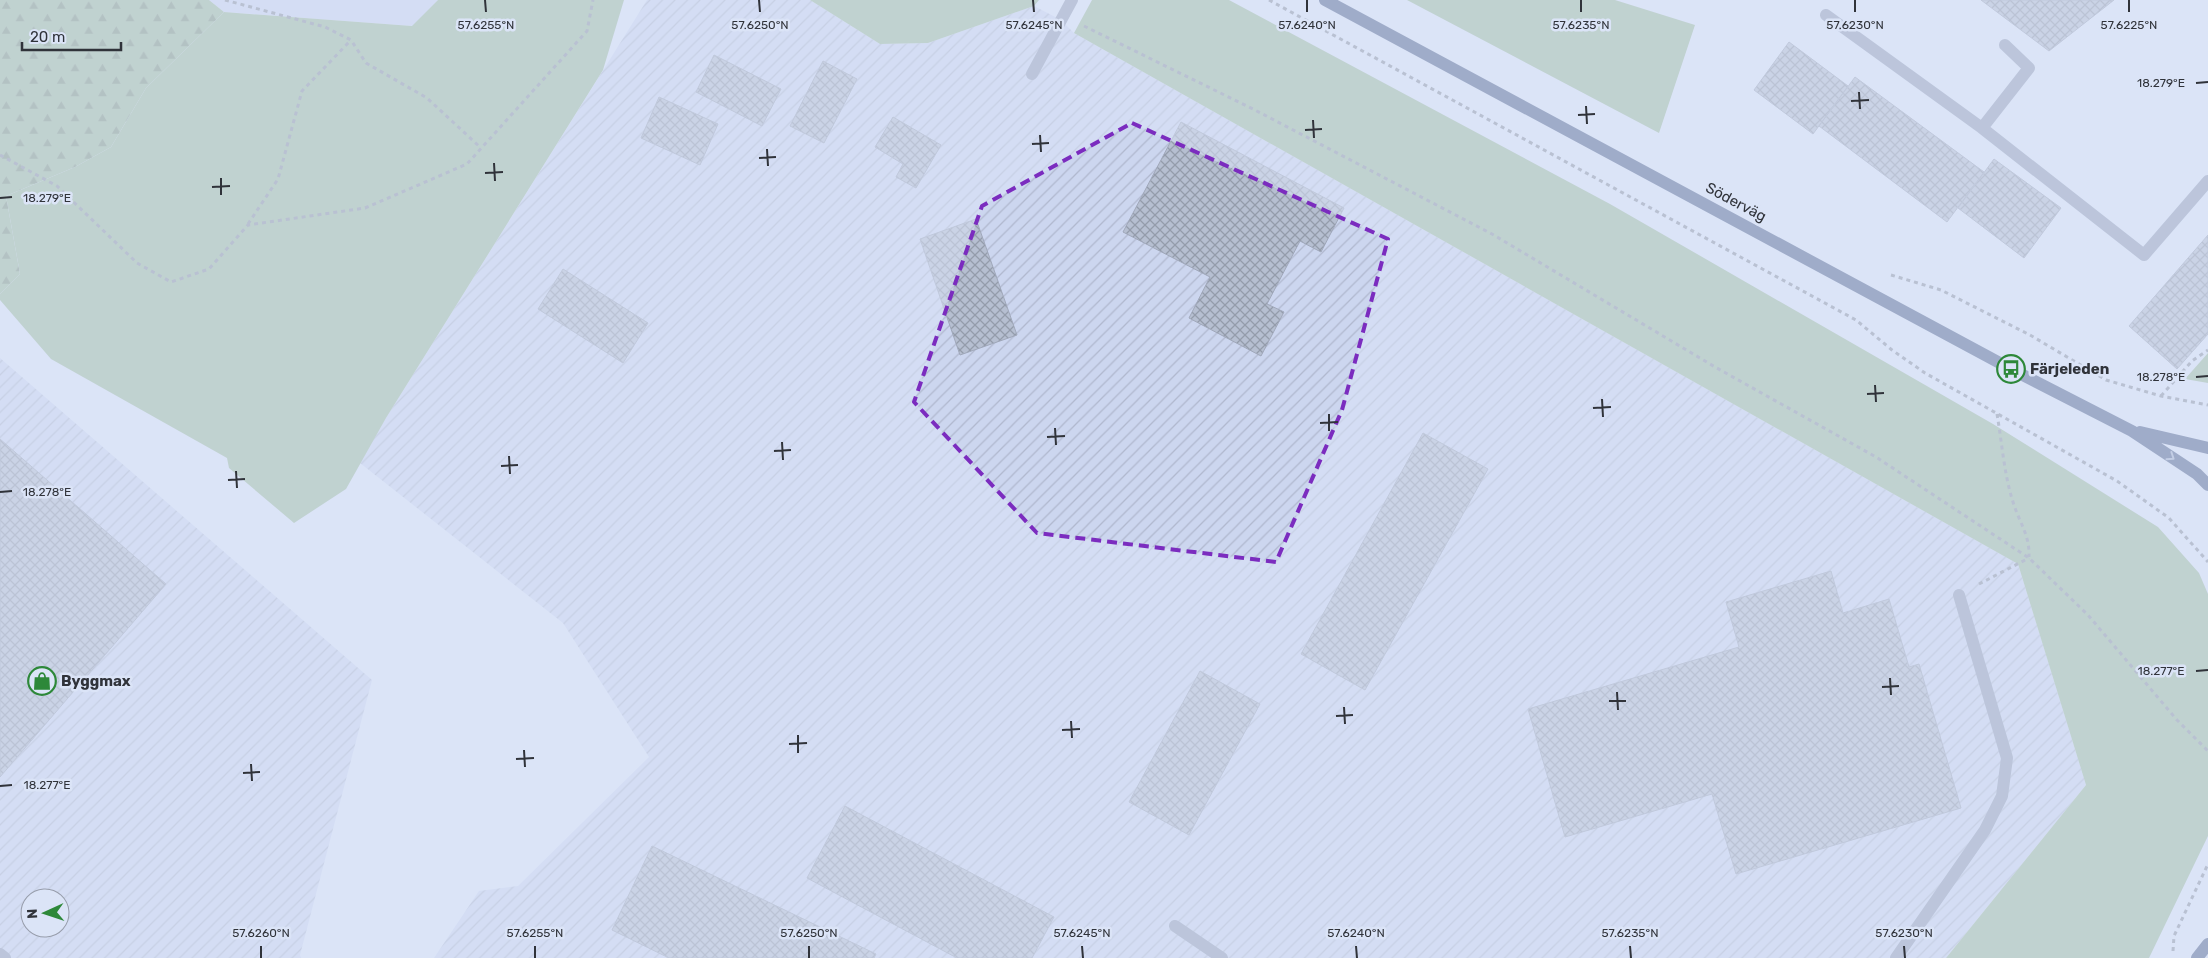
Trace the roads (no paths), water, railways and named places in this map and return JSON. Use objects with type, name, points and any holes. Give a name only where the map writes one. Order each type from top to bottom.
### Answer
[{"type":"main road","name":"Söderväg","points":[[1325,0],[2012,369],[2132,431],[2197,474],[2208,485]]},
{"type":"main road","name":"Söderväg","points":[[2132,431],[2208,448]]},
{"type":"main road","points":[[2197,958],[2208,944]]},
{"type":"street","points":[[1032,74],[1072,0]]},
{"type":"street","points":[[1826,15],[1982,128],[2144,255],[2208,181]]},
{"type":"street","points":[[1982,128],[2029,68],[2005,45]]},
{"type":"street","points":[[1896,958],[1985,830],[2002,796],[2007,758],[1959,595]]},
{"type":"street","points":[[1175,926],[1222,958]]},
{"type":"street","points":[[0,954],[5,958]]},
{"type":"place","name":"Färjeleden","points":[[2011,369]]},
{"type":"place","name":"Byggmax","points":[[42,681]]}]
